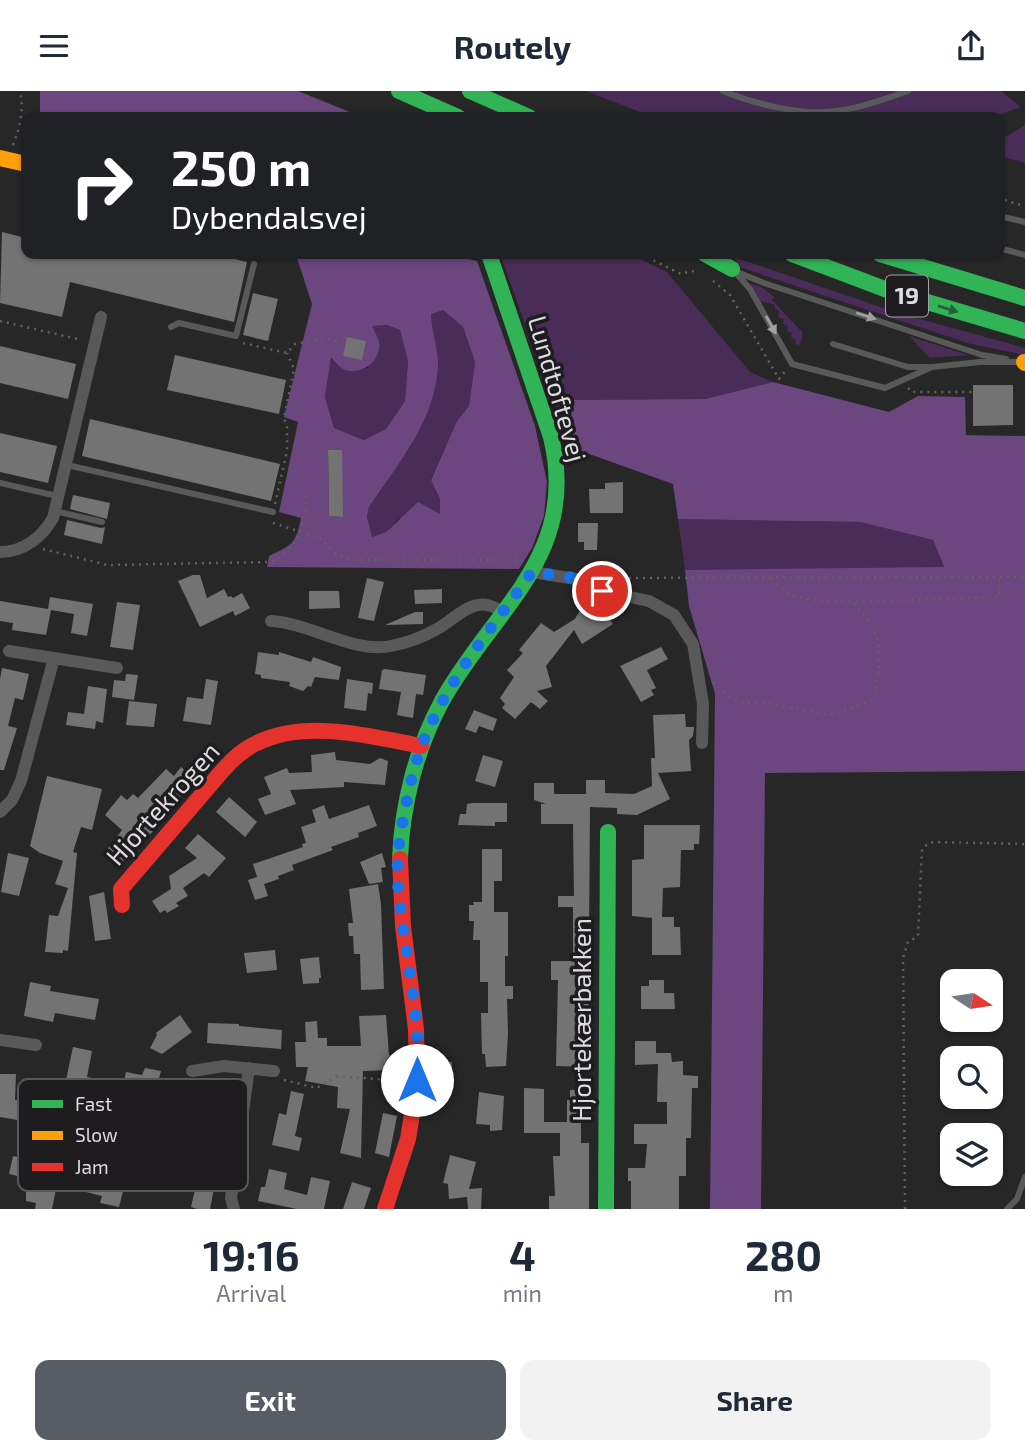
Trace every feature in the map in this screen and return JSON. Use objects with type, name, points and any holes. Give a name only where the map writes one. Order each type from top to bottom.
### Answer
[{"type":"main road","points":[[399,91],[447,112]]},
{"type":"main road","points":[[470,91],[518,112]]},
{"type":"main road","points":[[4,158],[21,163]]},
{"type":"main road","name":"Lundtoftevej","points":[[385,1209],[408,1140],[417,1080],[416,1027],[398,883],[399,837],[409,790],[421,746],[448,692],[535,566],[555,516],[558,499],[558,472],[552,440],[491,259]]},
{"type":"main road","points":[[714,259],[732,269]]},
{"type":"main road","name":"19","points":[[805,259],[890,291],[1025,331]]},
{"type":"main road","name":"19","points":[[896,259],[1025,299]]},
{"type":"main road","name":"Hjortekrogen","points":[[122,905],[121,889],[232,760],[259,742],[285,735],[333,732],[373,736],[421,746]]},
{"type":"main road","name":"Hjortekærbakken","points":[[606,1209],[608,832]]},
{"type":"street","points":[[0,552],[30,544],[44,533],[55,511],[101,317]]},
{"type":"street","points":[[535,566],[589,580],[602,591],[649,601],[674,615],[693,644],[703,704],[702,743]]},
{"type":"street","points":[[271,621],[286,622],[377,647],[391,646],[434,631],[472,606],[489,604],[504,612]]},
{"type":"street","points":[[9,652],[117,668]]},
{"type":"street","points":[[0,812],[12,800],[21,781],[54,658]]},
{"type":"street","points":[[0,1040],[36,1045]]},
{"type":"street","points":[[192,1071],[224,1066],[274,1071]]},
{"type":"street","points":[[247,1079],[249,1068]]},
{"type":"street","points":[[232,1191],[234,1209]]},
{"type":"lane","points":[[723,91],[787,109],[814,112]]},
{"type":"lane","points":[[830,112],[857,108],[908,91]]},
{"type":"lane","points":[[1005,217],[1025,222]]},
{"type":"lane","points":[[1005,250],[1025,255]]},
{"type":"lane","points":[[171,327],[179,323],[236,336],[254,264]]},
{"type":"lane","points":[[732,269],[764,283],[970,351],[1024,363]]},
{"type":"lane","points":[[732,269],[750,289],[792,363],[885,388],[933,367]]},
{"type":"lane","points":[[833,344],[908,367],[980,362],[1024,363]]},
{"type":"lane","points":[[66,465],[273,512]]},
{"type":"lane","points":[[0,483],[59,496]]},
{"type":"lane","points":[[55,511],[102,522]]},
{"type":"lane","points":[[1007,1209],[1017,1199],[1025,1177]]},
{"type":"path","points":[[20,91],[23,112]]},
{"type":"path","points":[[4,158],[21,124]]},
{"type":"path","points":[[1005,200],[1025,206]]},
{"type":"path","points":[[651,259],[681,274],[691,271],[705,276]]},
{"type":"path","points":[[712,280],[730,295],[779,379],[792,363]]},
{"type":"path","points":[[0,321],[95,343]]},
{"type":"path","points":[[236,336],[242,343],[287,353]]},
{"type":"path","points":[[287,353],[295,344],[326,338],[343,342]]},
{"type":"path","points":[[287,353],[293,369],[284,418],[287,427],[287,451],[271,522],[320,538],[332,552],[350,560],[535,566]]},
{"type":"path","points":[[903,382],[912,392],[973,392]]},
{"type":"path","points":[[30,544],[107,565],[262,563],[282,556],[297,540],[307,493]]},
{"type":"path","points":[[589,580],[1025,576]]},
{"type":"path","points":[[771,577],[777,585],[794,596],[853,602],[1000,597],[999,577]]},
{"type":"path","points":[[698,673],[717,684],[729,696],[744,703],[762,702],[830,715],[870,701],[875,695],[879,667],[878,639],[870,622],[853,602]]},
{"type":"path","points":[[905,1209],[903,957],[908,942],[918,936],[921,854],[925,845],[934,842],[1025,844]]},
{"type":"path","points":[[274,1071],[279,1079],[317,1088],[338,1076],[417,1080]]},
{"type":"shaded area","points":[[40,91],[298,91],[350,112],[40,112]]},
{"type":"shaded area","points":[[586,91],[1001,91],[1021,107],[1005,113],[640,112]]},
{"type":"shaded area","points":[[1025,125],[1025,163],[1005,158],[1005,137]]},
{"type":"shaded area","points":[[297,259],[477,261],[535,426],[547,482],[544,516],[532,548],[519,569],[267,567],[269,556],[295,539],[301,518],[279,512],[298,422],[284,417],[312,304]],"holes":[[[443,310],[463,327],[475,362],[469,406],[457,421],[431,480],[440,499],[440,514],[418,502],[386,532],[372,537],[367,517],[369,507],[403,458],[430,406],[438,367],[431,314]],[[387,325],[400,330],[408,361],[405,401],[386,429],[364,440],[334,428],[325,397],[331,357],[341,368],[350,371],[363,369],[373,361],[379,349],[379,341],[372,326]],[[328,450],[342,450],[342,517],[329,516]]]},
{"type":"shaded area","points":[[502,259],[640,259],[667,272],[750,372],[773,382],[705,399],[548,400],[529,335]]},
{"type":"shaded area","points":[[734,259],[898,313],[1025,348],[1025,355],[971,344],[743,268]]},
{"type":"shaded area","points":[[750,283],[763,288],[774,297],[772,300],[803,333],[800,345],[795,344],[796,340],[791,338],[792,333],[787,331],[788,326],[783,324],[784,319],[778,317],[779,311],[775,309],[775,305],[760,301]]},
{"type":"shaded area","points":[[443,310],[463,327],[475,362],[469,406],[457,421],[431,479],[440,499],[440,514],[399,518],[386,532],[372,537],[367,517],[369,507],[412,445],[431,313]]},
{"type":"shaded area","points":[[387,325],[400,330],[408,360],[405,401],[386,429],[364,440],[334,428],[325,397],[331,356],[347,369],[368,368],[372,326]]},
{"type":"shaded area","points":[[909,336],[968,355],[930,358]]},
{"type":"shaded area","points":[[773,382],[889,412],[918,396],[965,397],[966,435],[1025,436],[1025,771],[765,773],[761,1209],[710,1209],[715,694],[689,606],[685,570],[944,567],[933,540],[860,522],[678,519],[673,484],[567,446],[554,400],[705,399]]},
{"type":"shaded area","points":[[678,519],[860,522],[933,540],[944,568],[685,570]]},
{"type":"building","points":[[2,232],[21,237],[21,259],[235,259],[247,262],[234,322],[70,282],[62,317],[0,303]]},
{"type":"building","points":[[253,293],[278,299],[268,341],[243,335]]},
{"type":"building","points":[[347,337],[366,341],[362,360],[343,356]]},
{"type":"building","points":[[0,346],[76,364],[68,399],[0,383]]},
{"type":"building","points":[[175,355],[286,380],[279,414],[167,390]]},
{"type":"building","points":[[973,385],[1013,385],[1013,425],[973,426]]},
{"type":"building","points":[[90,419],[280,464],[271,501],[82,456]]},
{"type":"building","points":[[0,433],[57,446],[48,483],[0,472]]},
{"type":"building","points":[[328,450],[342,450],[343,517],[329,516]]},
{"type":"building","points":[[623,482],[623,513],[590,513],[589,489],[605,489],[605,483]]},
{"type":"building","points":[[73,495],[110,503],[107,519],[70,509]]},
{"type":"building","points":[[67,520],[105,527],[102,544],[64,535]]},
{"type":"building","points":[[578,523],[598,523],[597,550],[584,550],[584,542],[578,542]]},
{"type":"building","points":[[200,575],[207,598],[224,589],[228,597],[233,598],[242,593],[250,608],[235,616],[233,611],[200,627],[178,581]]},
{"type":"building","points":[[367,578],[384,582],[374,621],[358,618]]},
{"type":"building","points":[[442,589],[442,603],[415,604],[414,590]]},
{"type":"building","points":[[309,591],[339,591],[340,608],[309,609]]},
{"type":"building","points":[[50,597],[93,604],[87,636],[71,633],[74,614],[51,610],[46,635],[12,630],[13,623],[0,621],[0,601],[48,609]]},
{"type":"building","points":[[117,602],[140,605],[133,650],[110,647]]},
{"type":"building","points":[[599,603],[613,624],[582,644],[574,630],[546,666],[552,687],[537,691],[548,701],[540,709],[531,702],[515,719],[502,708],[505,704],[500,698],[514,677],[507,670],[523,653],[519,650],[541,623],[554,632],[575,619],[579,612]]},
{"type":"building","points":[[415,612],[423,612],[423,624],[385,625]]},
{"type":"building","points":[[661,647],[668,659],[647,670],[656,688],[651,690],[654,695],[641,702],[620,666]]},
{"type":"building","points":[[258,652],[279,655],[279,652],[311,662],[313,657],[341,667],[339,680],[315,677],[311,687],[308,686],[303,691],[289,686],[290,682],[261,678],[261,675],[255,674]]},
{"type":"building","points":[[2,668],[29,674],[23,700],[15,698],[8,726],[17,728],[4,770],[0,770],[0,679]]},
{"type":"building","points":[[382,670],[426,675],[423,695],[416,694],[413,718],[397,715],[401,692],[379,689]]},
{"type":"building","points":[[126,674],[138,675],[134,700],[112,697],[114,680],[125,681]]},
{"type":"building","points":[[206,679],[218,681],[211,725],[183,721],[187,697],[203,699]]},
{"type":"building","points":[[347,679],[373,683],[372,694],[368,693],[366,711],[344,708]]},
{"type":"building","points":[[88,686],[107,689],[103,723],[96,721],[95,729],[66,725],[68,712],[84,714]]},
{"type":"building","points":[[129,701],[157,704],[154,727],[126,725]]},
{"type":"building","points":[[474,710],[497,719],[493,731],[479,726],[476,733],[465,729]]},
{"type":"building","points":[[685,714],[686,727],[694,727],[693,736],[689,740],[691,771],[658,773],[670,799],[637,815],[617,814],[617,808],[590,807],[588,1067],[556,1066],[558,980],[551,980],[551,961],[572,961],[573,907],[558,907],[558,896],[574,896],[573,824],[541,824],[541,804],[546,804],[534,800],[534,783],[554,783],[554,794],[586,794],[586,780],[605,780],[605,793],[634,794],[652,786],[651,758],[655,758],[653,715]]},
{"type":"building","points":[[335,752],[336,760],[370,764],[380,758],[388,761],[385,785],[344,782],[344,787],[290,790],[296,804],[265,815],[258,799],[271,794],[264,777],[287,768],[289,773],[312,772],[311,755]]},
{"type":"building","points":[[483,755],[503,761],[495,787],[475,781]]},
{"type":"building","points":[[181,767],[195,779],[155,822],[158,825],[147,838],[117,867],[103,855],[122,830],[105,815],[121,795],[127,800],[133,794],[138,798],[166,769],[174,776]]},
{"type":"building","points":[[47,776],[102,789],[92,830],[81,827],[73,852],[77,853],[68,951],[63,950],[63,953],[45,952],[49,915],[58,916],[68,888],[55,884],[63,861],[40,853],[30,846]]},
{"type":"building","points":[[229,797],[257,822],[245,837],[216,812]]},
{"type":"building","points":[[507,803],[507,822],[495,822],[495,826],[458,825],[460,814],[466,814],[467,804]]},
{"type":"building","points":[[324,805],[329,819],[369,805],[377,826],[358,833],[359,837],[331,847],[333,850],[292,865],[294,870],[264,884],[268,896],[255,900],[248,880],[257,877],[253,864],[303,847],[302,844],[306,843],[301,827],[316,822],[312,810]]},
{"type":"building","points":[[644,825],[700,825],[699,844],[694,844],[694,850],[681,850],[680,887],[663,888],[662,917],[674,917],[674,927],[680,927],[681,955],[652,955],[652,918],[632,916],[632,860],[644,859]]},
{"type":"building","points":[[198,834],[226,858],[209,877],[204,873],[183,888],[188,896],[176,903],[179,906],[167,913],[165,910],[160,913],[152,901],[171,889],[169,876],[197,858],[185,848]]},
{"type":"building","points":[[482,849],[502,849],[502,881],[494,881],[494,912],[508,912],[505,986],[513,986],[513,999],[507,999],[506,1066],[486,1067],[485,1054],[482,1054],[481,1013],[488,1013],[488,982],[480,982],[480,940],[473,940],[474,921],[469,921],[469,905],[482,902]]},
{"type":"building","points":[[8,853],[29,858],[19,896],[1,892]]},
{"type":"building","points":[[382,853],[386,867],[381,868],[383,882],[369,884],[360,862]]},
{"type":"building","points":[[378,884],[384,989],[361,990],[360,954],[354,954],[353,936],[349,936],[348,923],[353,923],[349,889]]},
{"type":"building","points":[[104,892],[111,939],[95,941],[89,896]]},
{"type":"building","points":[[275,950],[277,970],[247,973],[244,953]]},
{"type":"building","points":[[319,957],[319,983],[303,984],[300,959]]},
{"type":"building","points":[[649,980],[664,980],[664,993],[674,993],[675,1009],[641,1009],[641,986],[649,986]]},
{"type":"building","points":[[30,982],[51,986],[50,991],[99,999],[95,1020],[55,1013],[53,1022],[24,1016]]},
{"type":"building","points":[[180,1015],[192,1032],[162,1054],[150,1048],[156,1033]]},
{"type":"building","points":[[386,1015],[389,1055],[404,1056],[403,1074],[390,1073],[390,1070],[363,1071],[361,1158],[340,1153],[350,1109],[337,1108],[338,1087],[305,1081],[308,1067],[296,1067],[295,1042],[306,1042],[305,1022],[317,1021],[318,1038],[327,1038],[327,1046],[361,1046],[359,1016]]},
{"type":"building","points":[[208,1023],[282,1030],[281,1049],[207,1043]]},
{"type":"building","points":[[635,1041],[656,1041],[656,1053],[671,1053],[672,1062],[683,1061],[683,1075],[698,1076],[698,1088],[692,1088],[691,1138],[686,1138],[686,1176],[679,1176],[679,1209],[631,1209],[628,1168],[645,1168],[647,1144],[634,1144],[634,1124],[667,1124],[667,1102],[657,1102],[658,1064],[635,1065]]},
{"type":"building","points":[[73,1047],[92,1051],[87,1077],[96,1079],[66,1079]]},
{"type":"building","points":[[437,1062],[452,1062],[452,1077],[448,1077],[445,1103],[437,1103],[437,1095],[434,1095]]},
{"type":"building","points":[[145,1068],[161,1071],[159,1079],[124,1079],[126,1072],[142,1075]]},
{"type":"building","points":[[0,1074],[16,1074],[15,1100],[18,1100],[18,1120],[0,1117]]},
{"type":"building","points":[[524,1088],[544,1089],[544,1122],[567,1122],[570,1090],[585,1089],[586,1121],[581,1121],[581,1143],[589,1143],[589,1209],[549,1209],[549,1196],[555,1196],[553,1156],[560,1156],[560,1133],[524,1133]]},
{"type":"building","points":[[291,1091],[304,1094],[295,1136],[302,1138],[299,1151],[272,1145],[279,1113],[286,1115]]},
{"type":"building","points":[[479,1092],[504,1096],[502,1130],[490,1131],[490,1125],[476,1124]]},
{"type":"building","points":[[383,1113],[397,1116],[389,1157],[375,1153]]},
{"type":"building","points":[[450,1155],[476,1162],[469,1189],[482,1188],[481,1209],[468,1209],[467,1197],[449,1199],[448,1184],[443,1183]]},
{"type":"building","points":[[13,1156],[18,1157],[18,1176],[9,1174]]},
{"type":"building","points":[[269,1169],[287,1173],[284,1189],[307,1195],[311,1177],[330,1181],[324,1209],[297,1209],[258,1201]]},
{"type":"building","points":[[352,1182],[371,1188],[364,1209],[343,1209]]},
{"type":"building","points":[[26,1191],[56,1191],[52,1209],[35,1209],[36,1203],[26,1201]]},
{"type":"building","points":[[123,1191],[119,1207],[100,1203],[102,1196],[86,1192]]},
{"type":"building","points":[[195,1191],[214,1191],[210,1209],[191,1207]]},
{"type":"traffic: fast","points":[[399,91],[447,112]]},
{"type":"traffic: fast","points":[[470,91],[518,112]]},
{"type":"traffic: fast","points":[[400,859],[407,798],[433,719],[463,668],[526,579],[543,549],[553,516],[557,479],[551,437],[491,259]]},
{"type":"traffic: fast","points":[[714,259],[732,269]]},
{"type":"traffic: fast","points":[[805,259],[890,291],[1025,331]]},
{"type":"traffic: fast","points":[[896,259],[1025,298]]},
{"type":"traffic: fast","points":[[606,1209],[608,832]]},
{"type":"traffic: slow","points":[[0,158],[21,163]]},
{"type":"traffic: jam","points":[[122,905],[121,889],[223,770],[252,745],[276,736],[317,731],[360,734],[421,746]]},
{"type":"traffic: jam","points":[[385,1209],[408,1139],[417,1084],[416,1029],[403,926],[400,859]]},
{"type":"route","points":[[417,1080],[416,1027],[398,883],[398,857],[399,837],[421,746],[448,692],[532,572],[589,580],[602,591]]}]
